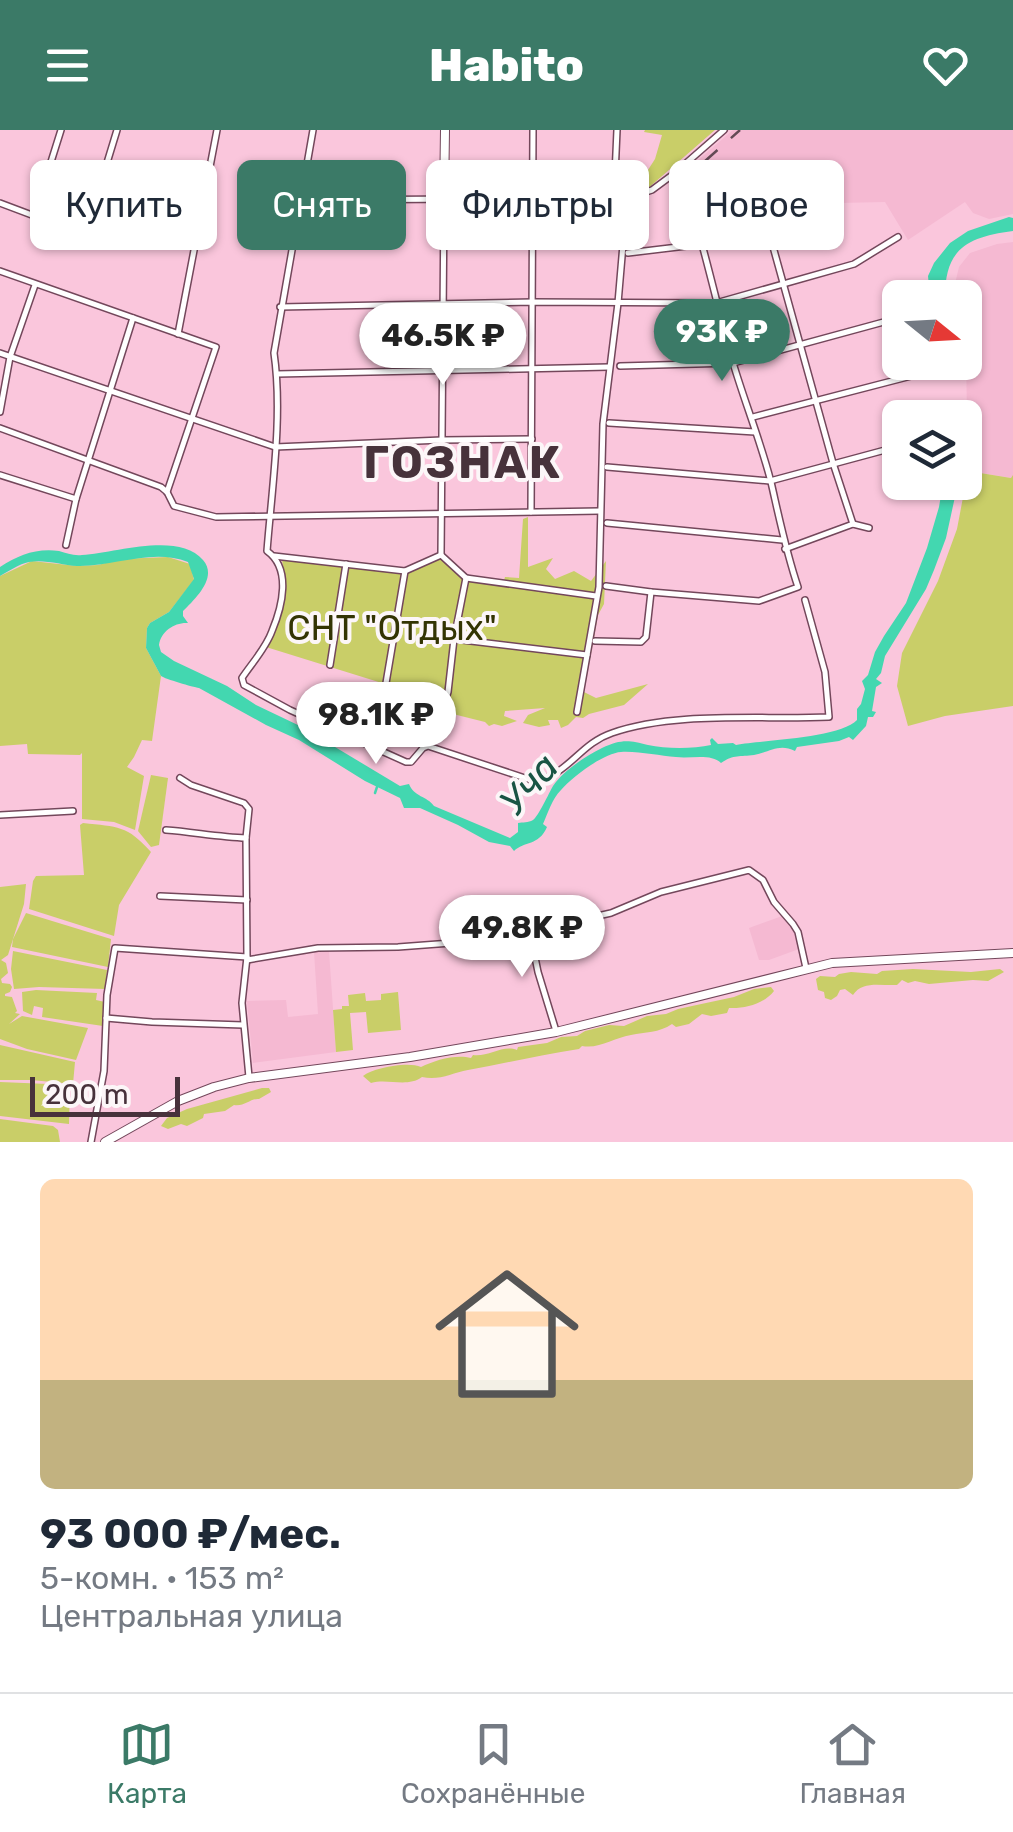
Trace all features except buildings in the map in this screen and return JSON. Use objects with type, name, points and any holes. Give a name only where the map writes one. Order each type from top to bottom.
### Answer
[{"type":"main road","points":[[444,130],[444,160]]},
{"type":"main road","points":[[104,1142],[178,1101],[249,1078],[410,1057],[556,1032],[846,961],[1013,953]]},
{"type":"street","points":[[52,160],[61,130]]},
{"type":"street","points":[[108,160],[117,130]]},
{"type":"street","points":[[178,334],[217,130]]},
{"type":"street","points":[[307,160],[313,130]]},
{"type":"street","points":[[533,130],[533,160]]},
{"type":"street","points":[[616,160],[617,130]]},
{"type":"street","points":[[689,160],[724,130]]},
{"type":"street","points":[[0,204],[30,215]]},
{"type":"street","points":[[280,306],[716,303],[854,264],[898,237]]},
{"type":"street","points":[[628,252],[669,246]]},
{"type":"street","points":[[291,250],[274,353],[275,447],[267,550],[274,556],[284,585],[283,596],[272,634],[242,678],[244,685],[406,762],[412,762],[428,746],[540,780],[562,771],[600,737],[637,726],[697,719],[828,717],[825,672],[805,600]]},
{"type":"street","points":[[444,250],[442,555],[466,578],[596,596]]},
{"type":"street","points":[[532,250],[532,512]]},
{"type":"street","points":[[577,712],[599,587],[603,424],[623,250]]},
{"type":"street","points":[[606,586],[760,601],[798,587],[704,250]]},
{"type":"street","points":[[774,250],[853,524]]},
{"type":"street","points":[[0,271],[216,347],[164,490]]},
{"type":"street","points":[[0,412],[10,357],[35,284]]},
{"type":"street","points":[[66,546],[76,499],[133,317]]},
{"type":"street","points":[[620,366],[733,363],[882,322]]},
{"type":"street","points":[[0,353],[275,447],[532,440]]},
{"type":"street","points":[[277,374],[608,367]]},
{"type":"street","points":[[752,417],[895,380]]},
{"type":"street","points":[[609,422],[756,432]]},
{"type":"street","points":[[0,428],[164,490],[174,506],[216,517],[600,511]]},
{"type":"street","points":[[608,467],[770,480],[882,451]]},
{"type":"street","points":[[0,476],[76,499]]},
{"type":"street","points":[[607,523],[782,540]]},
{"type":"street","points":[[785,548],[853,524],[869,528]]},
{"type":"street","points":[[274,556],[405,571],[442,555]]},
{"type":"street","points":[[330,665],[346,564]]},
{"type":"street","points":[[386,684],[405,571]]},
{"type":"street","points":[[443,707],[466,578]]},
{"type":"street","points":[[596,640],[640,642],[646,637],[650,592]]},
{"type":"street","points":[[454,639],[587,655]]},
{"type":"street","points":[[180,778],[247,804],[249,810],[247,958],[242,984],[249,1078]]},
{"type":"street","points":[[0,815],[73,811]]},
{"type":"street","points":[[166,830],[246,838]]},
{"type":"street","points":[[91,1142],[104,1071],[106,995],[115,948],[247,958],[318,948],[476,942],[611,913],[661,892],[749,870],[763,880],[774,902],[798,932],[806,968]]},
{"type":"street","points":[[160,896],[247,900]]},
{"type":"street","points":[[530,933],[556,1032]]},
{"type":"street","points":[[106,1018],[243,1025]]},
{"type":"shaded area","points":[[733,130],[1013,130],[1013,214],[989,219],[973,213],[965,202],[908,240],[885,202],[844,203],[844,160],[698,160]]},
{"type":"shaded area","points":[[1013,218],[1013,231],[972,242],[955,256],[946,280],[928,280],[934,263],[950,243],[968,231]]},
{"type":"shaded area","points":[[1013,242],[1012,478],[982,473],[982,400],[967,400],[966,380],[982,380],[982,280],[956,280],[959,267],[970,253]]},
{"type":"shaded area","points":[[940,500],[954,500],[946,538],[926,589],[885,656],[876,679],[882,683],[876,687],[872,711],[876,712],[868,717],[866,726],[853,740],[849,737],[797,747],[795,751],[779,748],[721,763],[706,757],[614,753],[589,766],[566,785],[550,806],[544,833],[514,851],[420,808],[404,808],[400,798],[299,740],[199,688],[161,676],[146,648],[147,628],[169,612],[194,579],[188,562],[161,557],[91,566],[35,561],[0,576],[0,567],[28,553],[43,551],[79,555],[163,545],[192,551],[207,567],[207,580],[183,611],[188,623],[166,632],[159,645],[161,652],[300,726],[400,786],[409,784],[434,806],[510,838],[518,832],[518,823],[535,818],[563,774],[589,755],[615,743],[630,741],[688,748],[711,745],[712,738],[718,744],[736,745],[819,735],[857,720],[865,689],[862,681],[906,603]]},
{"type":"shaded area","points":[[785,915],[799,949],[759,960],[749,928]]},
{"type":"shaded area","points":[[329,951],[336,1052],[253,1063],[247,1001],[286,1000],[288,1017],[318,1014],[314,952]]},
{"type":"green space","points":[[715,130],[680,160],[669,160],[669,170],[649,187],[649,168],[662,135],[644,132]]},
{"type":"green space","points":[[982,473],[1011,478],[1013,475],[1013,706],[908,726],[897,686],[902,653],[938,581],[957,529],[962,500],[982,500]]},
{"type":"green space","points":[[528,517],[528,567],[553,558],[546,569],[555,579],[574,571],[591,581],[606,561],[604,604],[598,615],[584,692],[596,698],[648,684],[624,705],[576,717],[561,728],[558,720],[548,720],[550,725],[539,727],[523,723],[528,715],[545,708],[505,711],[504,716],[517,721],[489,726],[449,713],[439,704],[446,703],[450,688],[467,580],[503,584],[505,577],[519,578],[523,519]]},
{"type":"green space","name":"СНТ \"Отдых\"","points":[[441,556],[465,578],[443,702],[266,647],[285,600],[282,560],[407,573]]},
{"type":"green space","points":[[168,557],[190,564],[194,580],[169,612],[147,628],[146,648],[161,676],[152,741],[142,740],[127,767],[144,776],[135,830],[114,822],[82,819],[82,753],[28,754],[27,744],[0,746],[0,576],[32,561],[77,566]]},
{"type":"green space","points":[[151,775],[168,778],[159,845],[151,847],[138,831]]},
{"type":"green space","points":[[80,825],[121,829],[151,852],[119,905],[114,936],[29,909],[36,876],[84,875]]},
{"type":"green space","points":[[26,884],[8,955],[1,960],[8,973],[2,983],[12,987],[5,996],[12,997],[15,1013],[20,1014],[9,1024],[22,1016],[88,1028],[76,1060],[0,1039],[0,887]]},
{"type":"green space","points":[[26,913],[111,939],[108,967],[12,947]]},
{"type":"green space","points":[[13,951],[107,970],[105,989],[14,989]]},
{"type":"green space","points":[[913,969],[1004,972],[988,981],[929,984],[902,980],[897,985],[867,986],[853,995],[845,989],[831,1000],[818,990],[816,979],[851,972],[877,974]]},
{"type":"green space","points":[[771,987],[774,991],[770,996],[753,1005],[729,1008],[727,1013],[711,1016],[702,1014],[689,1024],[672,1024],[595,1046],[410,1082],[371,1083],[363,1076],[391,1066],[421,1067],[446,1058],[517,1050]]},
{"type":"green space","points":[[22,992],[97,993],[96,1000],[105,1002],[103,1026],[42,1017],[43,1008],[34,1006],[32,1015],[23,1011]]},
{"type":"green space","points":[[398,992],[401,1030],[368,1033],[366,1012],[350,1013],[353,1050],[336,1052],[333,1010],[349,1006],[348,995],[365,993],[366,1001],[381,1000],[381,994]]},
{"type":"green space","points":[[0,1045],[75,1062],[73,1084],[0,1080]]},
{"type":"green space","points":[[0,1082],[70,1087],[69,1124],[0,1116]]},
{"type":"green space","points":[[262,1088],[271,1092],[225,1111],[204,1114],[187,1126],[161,1126],[167,1118],[187,1109]]},
{"type":"green space","points":[[0,1119],[53,1126],[60,1142],[0,1142]]},
{"type":"waterway","points":[[375,793],[377,787]]},
{"type":"railway","points":[[706,160],[740,130]]},
{"type":"district","name":"ГОЗНАК","points":[[463,462]]},
{"type":"water label","name":"Уча","points":[[529,784]]}]
